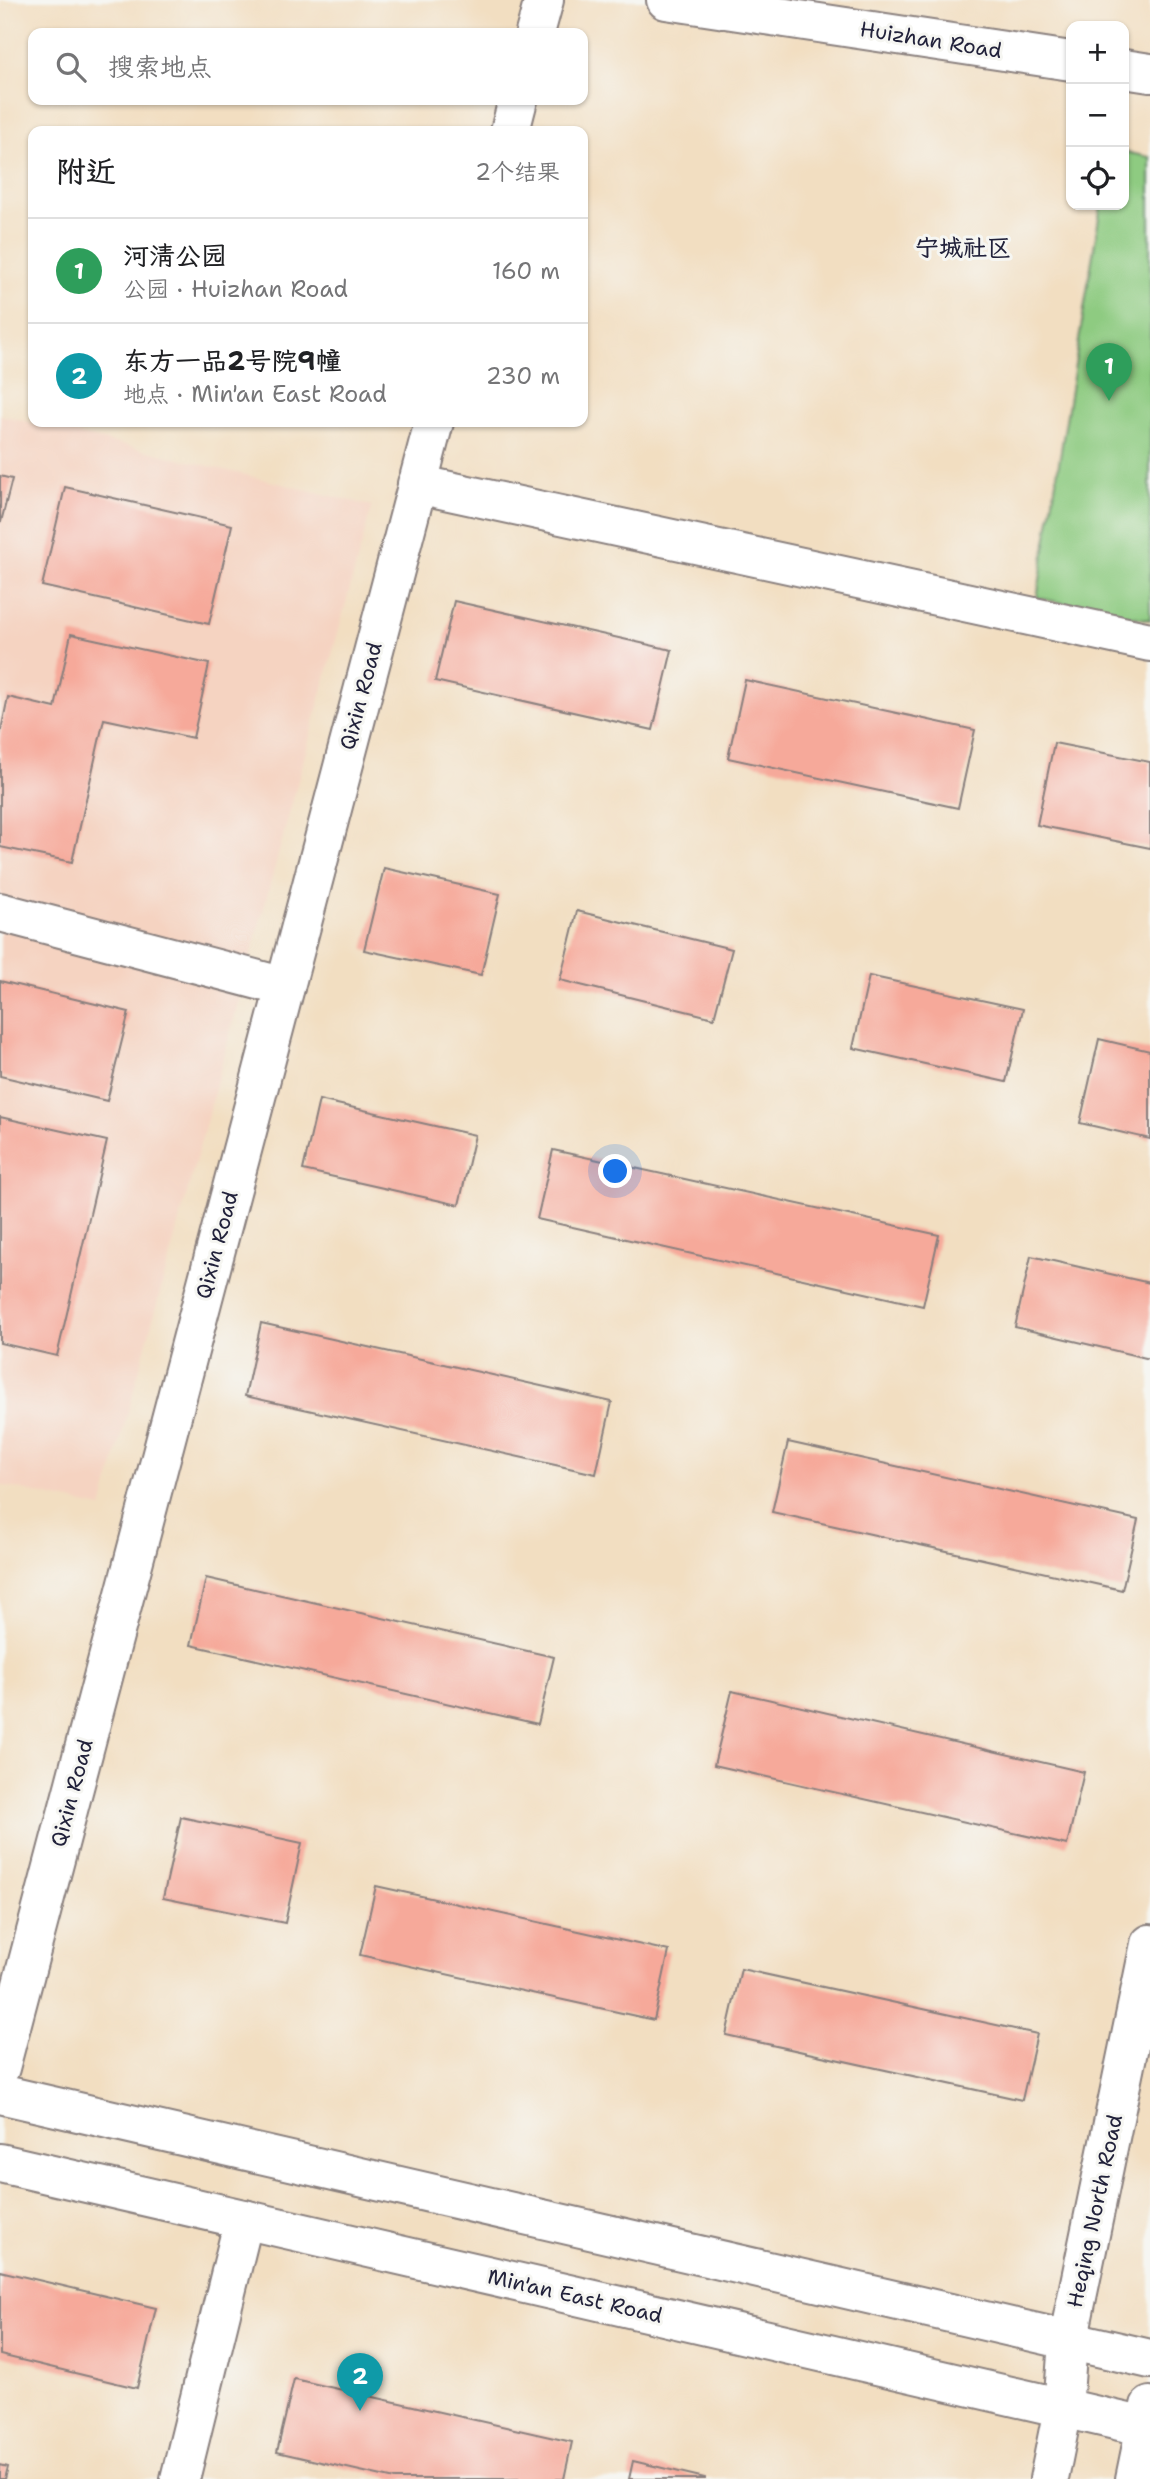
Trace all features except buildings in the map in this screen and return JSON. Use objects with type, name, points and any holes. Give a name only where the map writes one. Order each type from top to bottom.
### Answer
[{"type":"street","points":[[536,28],[544,0]]},
{"type":"street","name":"Huizhan Road","points":[[666,0],[1066,60]]},
{"type":"street","points":[[1129,70],[1150,73]]},
{"type":"street","points":[[511,126],[517,105]]},
{"type":"street","name":"Qixin Road","points":[[0,2068],[432,427]]},
{"type":"street","points":[[417,484],[1150,642]]},
{"type":"street","points":[[0,912],[285,987]]},
{"type":"street","name":"Heqing North Road","points":[[1049,2479],[1063,2409],[1068,2341],[1150,1944]]},
{"type":"street","points":[[0,2094],[1150,2359]]},
{"type":"street","name":"Min'an East Road","points":[[0,2163],[1063,2409],[1148,2420]]},
{"type":"street","points":[[180,2479],[244,2219]]},
{"type":"street","points":[[1135,2479],[1148,2420]]},
{"type":"shaded area","points":[[0,415],[28,422],[28,427],[49,427],[372,506],[102,1508],[0,1485]]},
{"type":"green space","points":[[1129,153],[1150,157],[1150,620],[1037,598],[1100,210],[1129,210]]},
{"type":"place","name":"河清公园","points":[[1109,401]]},
{"type":"place","name":"东方一品2号院9幢","points":[[360,2411]]},
{"type":"district","name":"宁城社区","points":[[963,248]]}]
